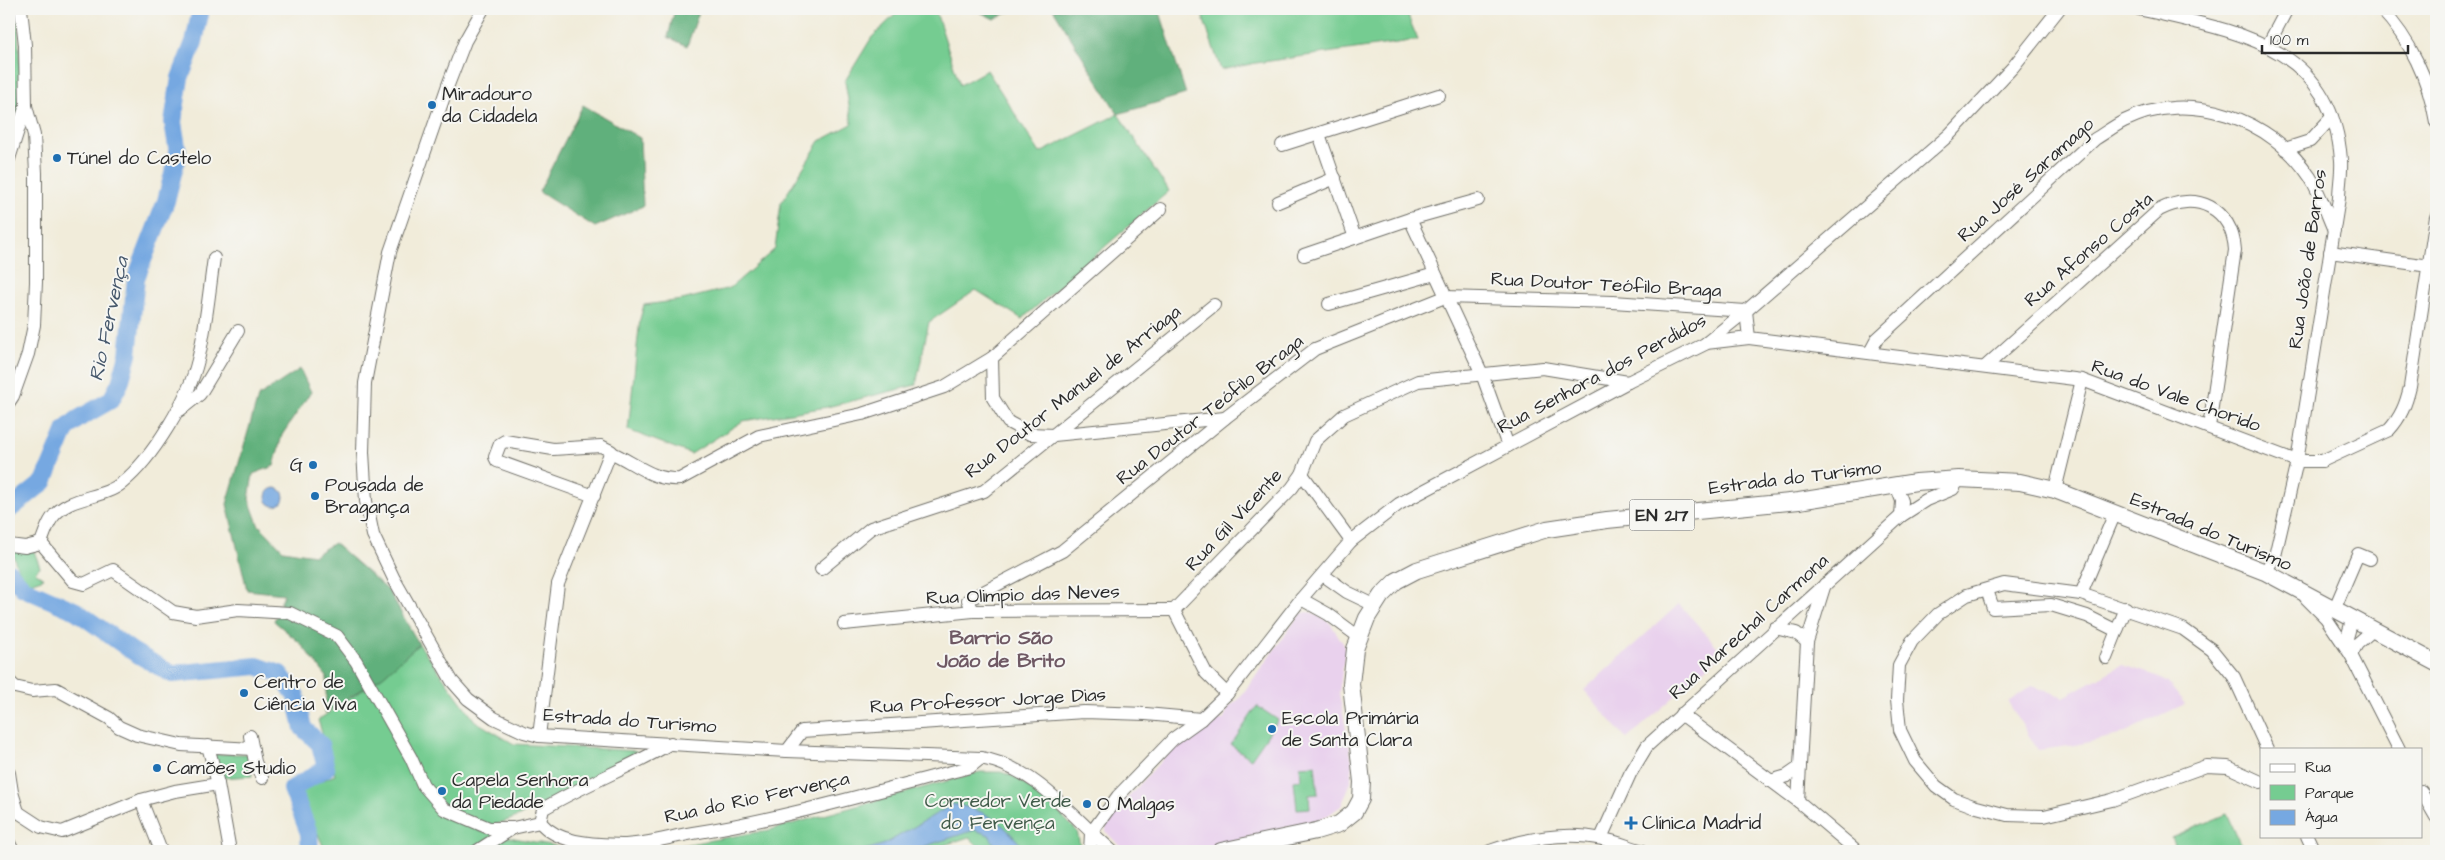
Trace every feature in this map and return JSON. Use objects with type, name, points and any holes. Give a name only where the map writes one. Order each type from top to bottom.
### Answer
[{"type":"main road","name":"Estrada do Turismo","points":[[1221,851],[1316,831],[1339,824],[1354,812],[1361,799],[1362,782],[1351,684],[1359,637],[1374,605],[1396,581],[1417,570],[1547,528],[1799,501],[1896,485],[1959,479],[2020,482],[2055,490],[2264,572],[2300,593],[2436,663]]},
{"type":"street","points":[[9,402],[13,396],[28,354],[34,325],[36,282],[34,136],[26,106],[25,45],[21,9]]},
{"type":"street","name":"Estrada do Turismo","points":[[483,9],[465,41],[448,85],[390,252],[365,383],[364,452],[366,501],[374,535],[394,579],[452,681],[468,699],[494,718],[524,732],[539,736],[787,751],[981,758],[999,761],[1039,783],[1112,851]]},
{"type":"street","name":"Rua Senhora dos Perdidos","points":[[1091,833],[1118,796],[1173,739],[1201,719],[1227,694],[1301,599],[1351,541],[1399,504],[1628,382],[1705,344],[1746,311],[1949,135],[2013,67],[2059,9]]},
{"type":"street","name":"Rua João de Barros","points":[[2139,9],[2224,30],[2268,45],[2295,63],[2308,76],[2332,117],[2341,161],[2334,230],[2297,461],[2275,556],[2264,572]]},
{"type":"street","points":[[2268,45],[2286,9]]},
{"type":"street","points":[[2381,9],[2405,40],[2417,61],[2432,99],[2436,122]]},
{"type":"street","points":[[1282,145],[1439,95]]},
{"type":"street","points":[[9,159],[26,106]]},
{"type":"street","name":"Rua José Saramago","points":[[1870,352],[1882,335],[2095,140],[2125,120],[2157,111],[2180,108],[2224,113],[2244,121],[2286,149],[2310,178],[2334,230]]},
{"type":"street","points":[[2286,149],[2310,141],[2332,117]]},
{"type":"street","points":[[1319,134],[1356,238]]},
{"type":"street","points":[[1278,202],[1335,178]]},
{"type":"street","points":[[1304,255],[1410,219],[1478,200]]},
{"type":"street","name":"Rua Afonso Costa","points":[[1986,366],[2159,210],[2170,204],[2193,201],[2218,211],[2226,220],[2235,240],[2236,250],[2209,427]]},
{"type":"street","points":[[594,496],[498,462],[495,457],[500,444],[506,441],[553,448],[601,446],[667,480],[680,479],[759,436],[862,414],[944,386],[992,358],[1162,209]]},
{"type":"street","name":"Rua do Vale Chorido","points":[[1705,344],[1749,338],[1986,366],[2082,380],[2297,461],[2322,461],[2389,430],[2397,422],[2405,407],[2410,387],[2436,217]]},
{"type":"street","points":[[1410,219],[1482,374],[1508,446]]},
{"type":"street","points":[[2330,252],[2429,266]]},
{"type":"street","points":[[41,543],[51,519],[64,506],[113,489],[122,483],[159,442],[172,419],[198,361],[214,258]]},
{"type":"street","points":[[1329,304],[1434,274]]},
{"type":"street","name":"Rua Doutor Teófilo Braga","points":[[973,611],[968,600],[1062,552],[1225,418],[1315,349],[1445,297],[1613,302],[1746,311]]},
{"type":"street","name":"Rua Doutor Manuel de Arriaga","points":[[820,569],[871,528],[984,491],[1214,305]]},
{"type":"street","points":[[1746,311],[1749,338]]},
{"type":"street","points":[[172,419],[192,398],[200,394],[238,332]]},
{"type":"street","points":[[992,358],[993,398],[1008,422],[1030,434],[1054,435],[1225,418]]},
{"type":"street","name":"Rua Gil Vicente","points":[[1174,610],[1292,488],[1302,474],[1315,441],[1344,415],[1418,381],[1544,368],[1628,382]]},
{"type":"street","points":[[2055,490],[2082,380]]},
{"type":"street","points":[[539,736],[558,584],[610,452]]},
{"type":"street","points":[[1302,474],[1351,541]]},
{"type":"street","name":"Rua Marechal Carmona","points":[[1601,838],[1630,774],[1647,746],[1775,628],[1901,516],[1926,500],[1953,489],[1959,479]]},
{"type":"street","points":[[1896,485],[1902,501],[1901,516]]},
{"type":"street","points":[[2081,594],[2115,513]]},
{"type":"street","points":[[9,545],[25,547],[41,543]]},
{"type":"street","points":[[41,543],[73,581],[84,584],[114,570],[173,612],[196,616],[238,610],[290,613],[337,636],[356,661],[412,758],[424,785],[444,809],[490,828],[513,828],[540,822],[543,809],[641,762],[671,743]]},
{"type":"street","points":[[2334,610],[2358,554],[2370,559]]},
{"type":"street","points":[[1323,575],[1347,592],[1374,605]]},
{"type":"street","points":[[1798,802],[1807,642],[1826,582]]},
{"type":"street","points":[[2260,782],[2228,767],[2206,766],[2112,800],[2044,816],[2007,815],[1973,806],[1954,799],[1936,786],[1915,761],[1900,730],[1897,700],[1899,665],[1912,641],[1938,614],[1967,596],[2004,584],[2081,594],[2183,629],[2212,650],[2234,677],[2268,748]]},
{"type":"street","points":[[1986,590],[1993,608],[2051,605],[2087,616],[2117,631]]},
{"type":"street","points":[[2300,593],[2326,618],[2350,656],[2398,748]]},
{"type":"street","points":[[1301,599],[1328,614],[1359,637]]},
{"type":"street","points":[[2106,658],[2126,608]]},
{"type":"street","points":[[1174,610],[1206,674],[1227,694]]},
{"type":"street","name":"Rua Olimpio das Neves","points":[[844,624],[973,611],[1174,610]]},
{"type":"street","points":[[2350,656],[2347,638],[2352,620]]},
{"type":"street","points":[[1775,628],[1796,632],[1807,642]]},
{"type":"street","points":[[2350,656],[2357,644],[2373,630]]},
{"type":"street","points":[[12,684],[32,691],[56,689],[109,718],[119,727],[137,735],[181,745],[208,746],[251,743],[255,762],[262,778]]},
{"type":"street","name":"Rua Professor Jorge Dias","points":[[787,751],[802,731],[1084,712],[1146,714],[1201,719]]},
{"type":"street","points":[[1681,714],[1798,802],[1857,851]]},
{"type":"street","points":[[168,748],[181,745]]},
{"type":"street","points":[[208,746],[218,784],[230,851]]},
{"type":"street","name":"Rua do Rio Fervença","points":[[540,822],[554,834],[576,842],[623,845],[728,827],[970,768],[981,758]]},
{"type":"street","points":[[1770,781],[1787,776],[1800,767]]},
{"type":"street","points":[[9,773],[14,812],[41,827],[62,832],[141,800],[176,790],[218,784]]},
{"type":"street","points":[[2422,793],[2436,817]]},
{"type":"street","points":[[141,800],[161,851]]},
{"type":"street","points":[[477,851],[513,828]]},
{"type":"street","points":[[1090,851],[1091,833]]},
{"type":"street","points":[[1490,851],[1523,840],[1562,837],[1601,838],[1643,851]]},
{"type":"street","points":[[2308,838],[2314,851]]},
{"type":"street","points":[[9,842],[13,851]]},
{"type":"shaded area","points":[[1679,604],[1723,653],[1627,739],[1584,690]]},
{"type":"shaded area","name":"Escola Primária de Santa Clara","points":[[1314,613],[1330,623],[1343,643],[1345,651],[1339,693],[1352,760],[1351,782],[1341,806],[1324,818],[1194,851],[1130,851],[1118,844],[1106,832],[1106,822],[1168,753],[1212,718],[1223,720],[1229,707],[1239,699],[1300,614]]},
{"type":"shaded area","points":[[2122,665],[2154,675],[2168,683],[2185,704],[2119,735],[2076,745],[2038,750],[2008,702],[2032,686],[2064,697]]},
{"type":"green space","points":[[9,9],[17,9],[22,100],[9,149],[9,115],[12,116],[16,109],[9,104]]},
{"type":"green space","points":[[675,9],[700,9],[687,46],[668,37]]},
{"type":"green space","points":[[901,9],[935,9],[960,85],[987,70],[1040,153],[1118,114],[1169,191],[1022,319],[976,290],[929,322],[916,385],[827,407],[743,421],[691,454],[628,430],[640,319],[644,305],[682,300],[730,288],[775,249],[781,203],[820,141],[852,124],[845,81],[872,37]]},
{"type":"green space","points":[[974,9],[1016,9],[994,19]]},
{"type":"green space","points":[[1053,9],[1159,9],[1186,94],[1118,114]]},
{"type":"green space","points":[[1200,9],[1405,9],[1418,40],[1256,63],[1221,70]]},
{"type":"green space","points":[[583,105],[640,138],[643,206],[595,227],[539,192]]},
{"type":"green space","points":[[300,369],[311,392],[282,435],[274,466],[253,474],[249,499],[258,524],[283,550],[314,555],[334,543],[388,590],[419,644],[383,676],[325,713],[327,677],[300,643],[274,621],[284,594],[247,590],[227,504],[258,397]]},
{"type":"green space","points":[[12,547],[34,551],[40,567],[35,572],[44,578],[30,583],[17,567]]},
{"type":"green space","points":[[419,644],[475,721],[514,744],[637,751],[631,757],[517,817],[478,831],[581,851],[325,851],[300,790],[335,775],[318,720],[383,676]]},
{"type":"green space","points":[[1257,706],[1278,720],[1251,759],[1231,745]]},
{"type":"green space","points":[[214,754],[248,754],[252,776],[220,778]]},
{"type":"green space","points":[[1315,765],[1318,794],[1309,795],[1310,808],[1297,809],[1294,781],[1301,780],[1300,766]]},
{"type":"green space","name":"Corredor Verde do Fervença","points":[[980,772],[1001,772],[1017,778],[1052,806],[1077,831],[1081,851],[983,851],[969,837],[926,851],[648,851],[770,830]]},
{"type":"green space","points":[[2227,814],[2240,843],[2222,851],[2177,851],[2171,838]]},
{"type":"water","points":[[275,488],[281,491],[284,497],[281,503],[275,506],[269,503],[266,497],[269,491]]},
{"type":"water","points":[[324,745],[332,770],[301,787],[297,793],[299,795],[293,798],[289,785],[322,766],[317,747]]},
{"type":"water","points":[[953,804],[977,810],[995,820],[1026,851],[998,851],[989,835],[975,830],[910,851],[862,851],[885,844]]},
{"type":"waterway","name":"Rio Fervença","points":[[9,510],[44,482],[66,429],[78,419],[111,400],[120,383],[128,355],[136,278],[166,201],[178,153],[173,122],[180,78],[194,42],[201,9]]},
{"type":"waterway","name":"Rio Fervença","points":[[9,572],[23,588],[76,611],[132,651],[172,674],[257,666],[280,674],[296,696],[303,728],[320,744],[326,768],[292,789],[309,833],[310,851]]},
{"type":"place","name":"Miradouro da Cidadela","points":[[432,105]]},
{"type":"place","name":"Túnel do Castelo","points":[[57,158]]},
{"type":"place","name":"G","points":[[313,465]]},
{"type":"place","name":"Pousada de Bragança","points":[[315,496]]},
{"type":"place","name":"Centro de Ciência Viva","points":[[244,693]]},
{"type":"place","name":"Escola Primária de Santa Clara","points":[[1272,729]]},
{"type":"place","name":"Camões Studio","points":[[157,768]]},
{"type":"place","name":"Capela Senhora da Piedade","points":[[442,791]]},
{"type":"place","name":"O Malgas","points":[[1087,804]]},
{"type":"place","name":"Clínica Madrid","points":[[1631,823]]},
{"type":"district","name":"Barrio São João de Brito","points":[[1001,650]]}]
